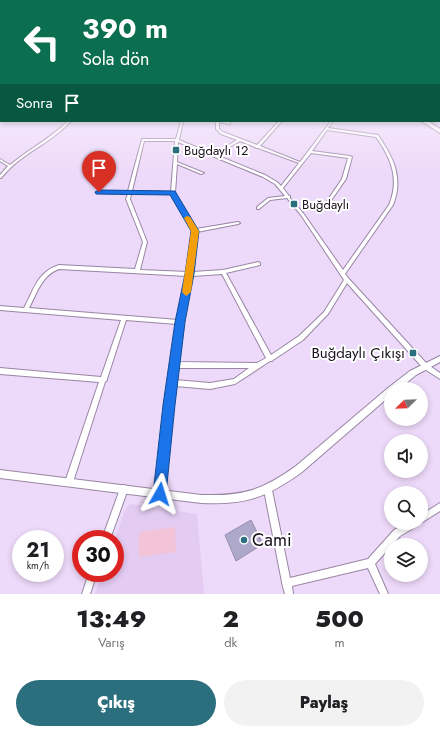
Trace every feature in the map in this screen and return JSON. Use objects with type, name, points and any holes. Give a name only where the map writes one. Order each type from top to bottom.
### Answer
[{"type":"highway","points":[[426,122],[440,131]]},
{"type":"street","points":[[0,177],[10,166],[32,149],[57,133],[69,122]]},
{"type":"street","points":[[160,494],[174,365],[180,322],[190,274],[195,231],[173,192],[177,140],[182,122]]},
{"type":"street","points":[[218,122],[220,132],[301,163]]},
{"type":"street","points":[[223,122],[228,123]]},
{"type":"street","points":[[257,147],[280,122]]},
{"type":"street","points":[[281,188],[310,152],[331,122]]},
{"type":"street","points":[[326,130],[377,136],[390,156],[396,185],[396,193],[391,205],[343,274]]},
{"type":"street","points":[[137,271],[144,242],[128,199],[143,140],[177,140],[268,178],[281,188],[307,220],[347,280],[425,366],[440,376]]},
{"type":"street","points":[[214,156],[238,140]]},
{"type":"street","points":[[310,152],[350,157],[344,179],[329,201]]},
{"type":"street","points":[[0,160],[10,166]]},
{"type":"street","points":[[175,162],[202,173]]},
{"type":"street","points":[[99,192],[173,192]]},
{"type":"street","points":[[258,208],[269,199],[289,197]]},
{"type":"street","points":[[195,231],[238,223]]},
{"type":"street","points":[[25,310],[44,274],[62,266],[190,274],[223,272],[258,264]]},
{"type":"street","points":[[223,272],[270,359]]},
{"type":"street","points":[[172,383],[219,386],[234,381],[301,338],[326,313],[347,280]]},
{"type":"street","points":[[0,308],[180,322]]},
{"type":"street","points":[[69,482],[124,318]]},
{"type":"street","points":[[402,382],[413,373],[440,359]]},
{"type":"street","points":[[174,365],[259,366]]},
{"type":"street","points":[[0,371],[104,380]]},
{"type":"street","points":[[0,474],[201,499],[229,500],[242,498],[268,490],[291,477],[384,397]]},
{"type":"street","points":[[109,530],[124,489]]},
{"type":"street","points":[[268,490],[288,594]]},
{"type":"street","points":[[428,515],[440,507]]},
{"type":"street","points":[[286,584],[370,563],[397,533],[402,530]]},
{"type":"street","points":[[370,563],[384,594]]},
{"type":"street","points":[[86,594],[90,582]]},
{"type":"shaded area","points":[[131,504],[197,514],[204,594],[95,594],[99,582],[124,582],[124,530],[118,530],[126,508]]},
{"type":"shaded area","points":[[175,527],[176,552],[139,557],[139,532]]},
{"type":"building","name":"Cami","points":[[251,520],[263,544],[236,561],[225,535]]},
{"type":"slow traffic","points":[[186,292],[190,274],[195,231],[187,218]]},
{"type":"place","name":"Buğdaylı 12","points":[[176,150]]},
{"type":"place","name":"Buğdaylı","points":[[294,204]]},
{"type":"place","name":"Buğdaylı Çıkışı","points":[[413,353]]},
{"type":"place","name":"Cami","points":[[244,540]]},
{"type":"route","points":[[99,192],[173,192],[195,231],[190,274],[180,322],[169,405],[160,494]]}]
